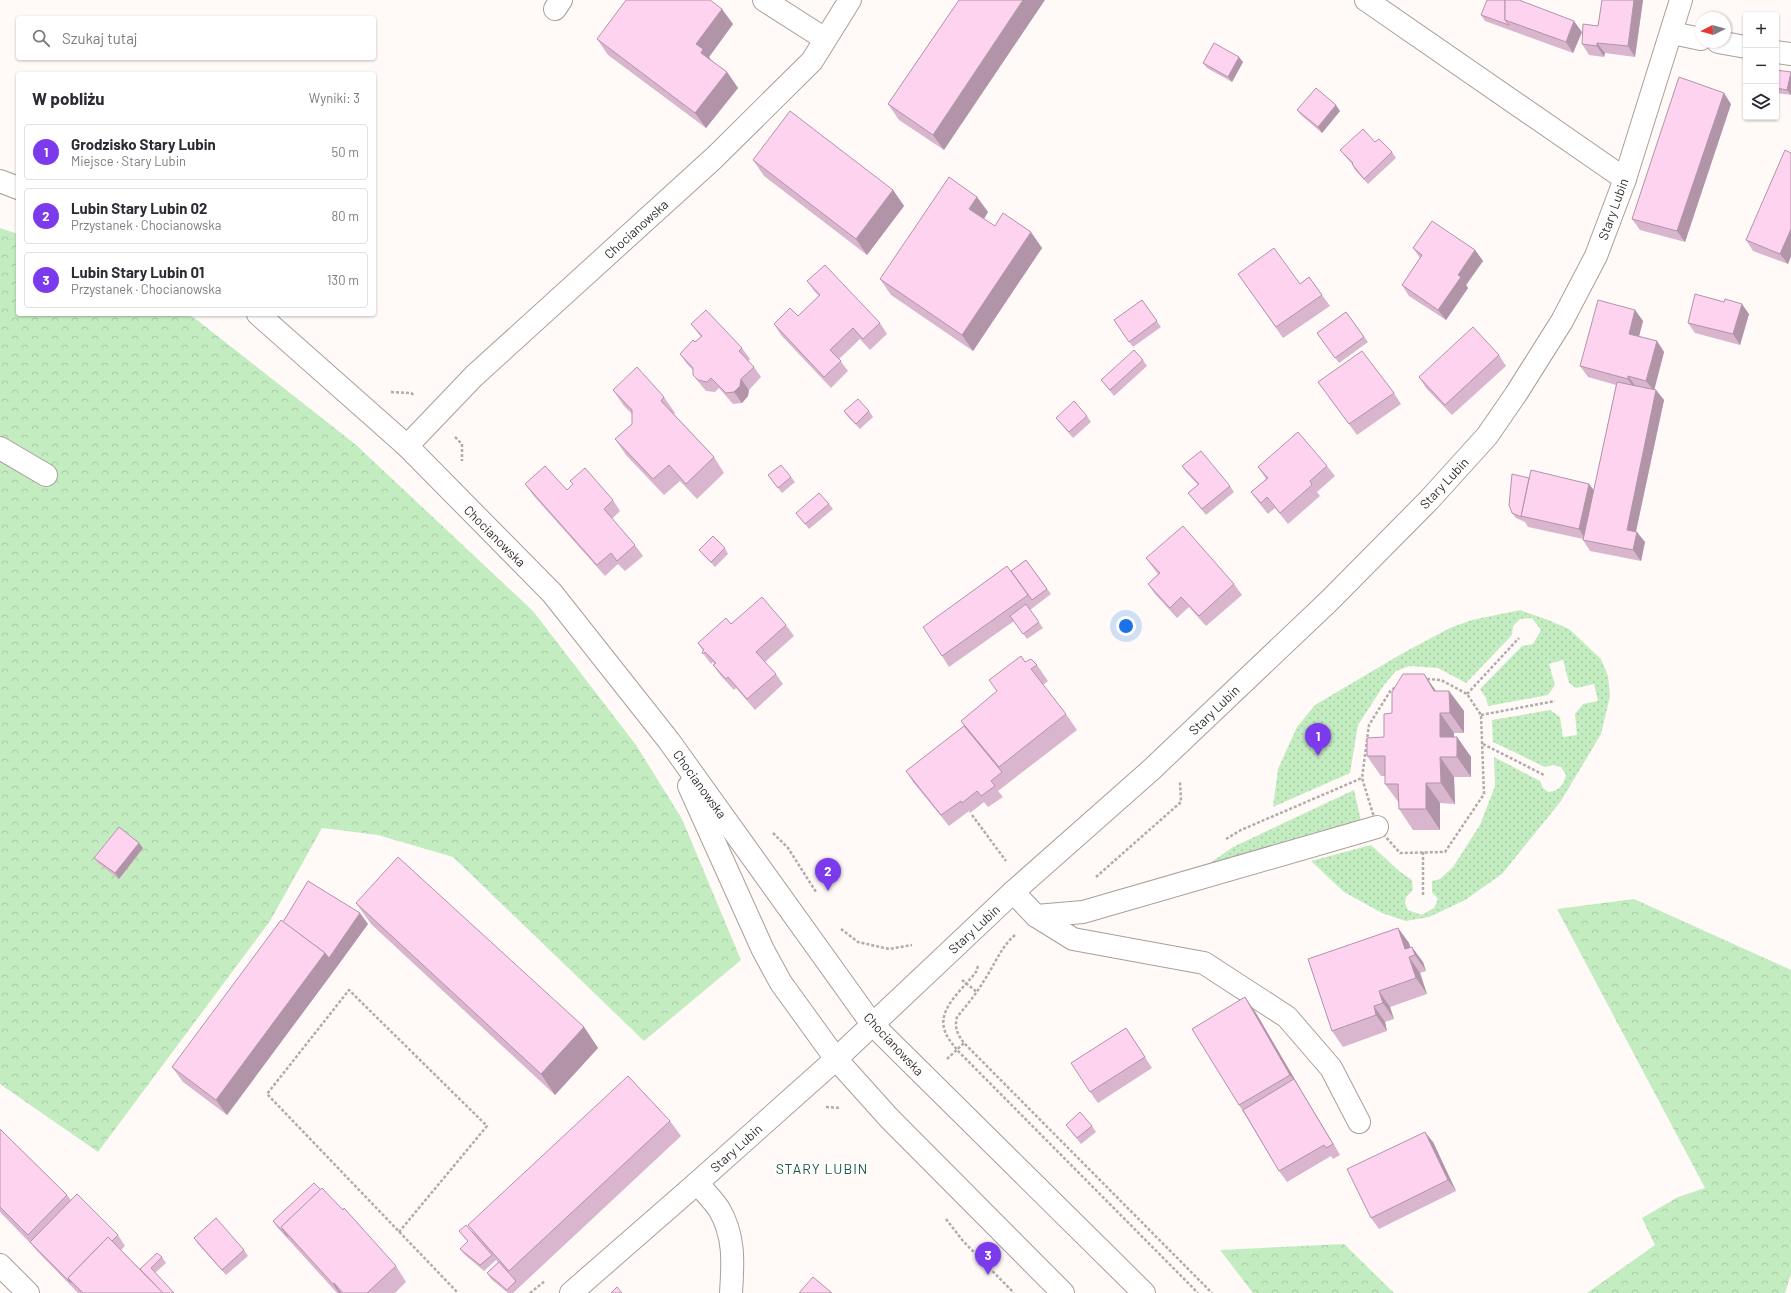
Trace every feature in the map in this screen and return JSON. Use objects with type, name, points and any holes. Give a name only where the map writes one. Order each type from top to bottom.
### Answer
[{"type":"street","points":[[764,0],[825,39]]},
{"type":"street","name":"Chocianowska","points":[[407,446],[474,376],[714,158],[812,61],[850,0]]},
{"type":"street","points":[[1366,0],[1625,179]]},
{"type":"street","name":"Stary Lubin","points":[[571,1293],[836,1059],[1013,892],[1151,770],[1329,601],[1429,500],[1486,436],[1516,394],[1562,320],[1596,256],[1625,179],[1672,33],[1681,0]]},
{"type":"street","points":[[1672,33],[1695,38]]},
{"type":"street","points":[[1731,44],[1743,46]]},
{"type":"street","points":[[1779,52],[1791,54]]},
{"type":"street","points":[[0,181],[16,187]]},
{"type":"street","name":"Chocianowska","points":[[260,316],[407,446],[552,593],[669,741],[872,1024],[1144,1293]]},
{"type":"street","points":[[0,448],[46,475]]},
{"type":"street","name":"Chocianowska","points":[[669,741],[763,950],[782,983],[836,1059],[889,1118],[1063,1293]]},
{"type":"street","points":[[1036,916],[1083,912],[1377,827]]},
{"type":"street","points":[[1013,892],[1036,916],[1073,939],[1204,963],[1287,1017],[1331,1068],[1359,1122]]},
{"type":"street","points":[[697,1183],[718,1208],[728,1226],[733,1252],[731,1293]]},
{"type":"street","points":[[0,1265],[28,1293]]},
{"type":"path","points":[[1467,694],[1518,638]]},
{"type":"path","points":[[1412,678],[1441,680],[1467,694],[1482,715],[1484,794],[1445,852],[1400,853],[1377,827],[1362,778],[1369,725],[1391,690],[1412,678]]},
{"type":"path","points":[[1482,715],[1555,701]]},
{"type":"path","points":[[1483,744],[1544,775]]},
{"type":"path","points":[[1095,878],[1181,802],[1180,778]]},
{"type":"path","points":[[972,815],[1010,865]]},
{"type":"path","points":[[1423,852],[1423,896]]},
{"type":"path","points":[[1036,916],[1009,940],[980,987],[957,1017],[955,1022],[957,1033],[964,1044],[1212,1293]]},
{"type":"path","points":[[962,940],[977,958],[978,966],[976,972],[946,1010],[943,1020],[947,1036],[957,1050],[1198,1293]]},
{"type":"path","points":[[399,1232],[487,1126],[349,990],[267,1094],[399,1232],[458,1293]]},
{"type":"path","points":[[823,1107],[846,1109]]},
{"type":"green space","points":[[0,228],[16,233],[16,316],[190,316],[355,444],[533,611],[636,745],[682,819],[741,960],[644,1041],[453,857],[378,835],[322,828],[270,921],[98,1152],[0,1084]]},
{"type":"green space","points":[[1520,610],[1569,629],[1601,659],[1608,676],[1610,696],[1601,734],[1561,801],[1502,874],[1465,900],[1429,917],[1406,921],[1382,913],[1344,892],[1311,861],[1371,845],[1399,871],[1412,880],[1413,890],[1406,897],[1405,903],[1408,910],[1422,915],[1434,908],[1438,899],[1432,892],[1432,881],[1440,879],[1453,867],[1480,825],[1495,786],[1494,757],[1540,781],[1543,788],[1548,792],[1558,789],[1565,779],[1566,775],[1561,767],[1553,765],[1545,767],[1493,742],[1492,720],[1550,710],[1560,717],[1563,737],[1577,735],[1575,714],[1583,704],[1598,701],[1594,684],[1576,688],[1569,683],[1563,660],[1549,664],[1555,685],[1548,695],[1488,706],[1486,698],[1480,689],[1522,646],[1533,644],[1541,630],[1532,618],[1520,619],[1513,626],[1512,635],[1466,683],[1438,668],[1409,666],[1396,671],[1384,685],[1358,725],[1350,773],[1273,807],[1278,769],[1297,727],[1315,705],[1403,653],[1450,628],[1472,620]]},
{"type":"green space","points":[[1354,790],[1361,821],[1207,865],[1233,847]]},
{"type":"green space","points":[[1634,899],[1791,970],[1791,1274],[1785,1293],[1587,1293],[1655,1245],[1642,1218],[1678,1197],[1705,1188],[1557,909]]},
{"type":"green space","points":[[1344,1244],[1394,1293],[1253,1293],[1220,1250]]},
{"type":"building","points":[[626,0],[710,0],[722,9],[696,44],[703,49],[701,53],[727,72],[695,113],[597,39]]},
{"type":"building","points":[[959,0],[1023,0],[933,135],[888,104]]},
{"type":"building","points":[[1487,0],[1505,0],[1505,20],[1509,25],[1481,15]]},
{"type":"building","points":[[1505,0],[1519,0],[1574,21],[1566,42],[1505,20]]},
{"type":"building","points":[[1602,0],[1634,0],[1628,46],[1597,43],[1597,46],[1582,44],[1583,24],[1598,26]]},
{"type":"building","points":[[1214,43],[1239,57],[1228,77],[1203,63]]},
{"type":"building","points":[[1779,70],[1791,72],[1787,90],[1779,89]]},
{"type":"building","points":[[1679,77],[1724,93],[1677,231],[1632,219]]},
{"type":"building","points":[[1316,88],[1336,105],[1318,127],[1297,110]]},
{"type":"building","points":[[790,111],[893,190],[856,239],[753,160]]},
{"type":"building","points":[[1363,129],[1375,142],[1379,139],[1392,152],[1364,179],[1352,164],[1353,163],[1340,150]]},
{"type":"building","points":[[1785,150],[1791,153],[1791,229],[1780,254],[1746,240]]},
{"type":"building","points":[[949,177],[977,197],[969,209],[995,226],[1003,213],[1031,232],[962,335],[880,279]]},
{"type":"building","points":[[1432,221],[1475,250],[1458,275],[1461,277],[1438,310],[1402,285],[1422,255],[1413,248]]},
{"type":"building","points":[[1274,248],[1300,284],[1309,277],[1322,295],[1276,327],[1238,274]]},
{"type":"building","points":[[825,265],[880,323],[863,339],[853,328],[830,350],[841,361],[824,377],[774,324],[790,308],[798,316],[820,295],[807,281]]},
{"type":"building","points":[[1695,294],[1724,302],[1725,299],[1742,304],[1733,334],[1688,323]]},
{"type":"building","points":[[1142,300],[1157,321],[1129,342],[1114,320]]},
{"type":"building","points":[[1598,300],[1635,310],[1629,334],[1657,341],[1646,381],[1628,376],[1628,379],[1580,366]]},
{"type":"building","points":[[706,310],[742,348],[739,351],[754,367],[741,379],[740,386],[734,392],[726,393],[711,378],[707,382],[698,380],[693,375],[693,368],[680,354],[693,340],[695,342],[702,336],[691,324]]},
{"type":"building","points":[[1346,312],[1364,337],[1335,358],[1317,333]]},
{"type":"building","points":[[1473,327],[1499,355],[1445,405],[1419,377]]},
{"type":"building","points":[[1134,350],[1143,360],[1110,390],[1101,380]]},
{"type":"building","points":[[1362,351],[1394,393],[1349,424],[1318,382]]},
{"type":"building","points":[[637,367],[664,397],[661,401],[714,457],[686,484],[669,465],[653,479],[615,439],[632,424],[632,410],[613,390]]},
{"type":"building","points":[[1617,382],[1656,390],[1627,530],[1637,532],[1633,550],[1583,540]]},
{"type":"building","points":[[858,399],[869,411],[856,424],[844,411]]},
{"type":"building","points":[[1074,401],[1087,416],[1069,432],[1056,418]]},
{"type":"building","points":[[1298,432],[1327,466],[1310,481],[1312,485],[1280,513],[1267,497],[1261,503],[1251,492],[1268,478],[1258,467]]},
{"type":"building","points":[[1201,451],[1230,486],[1202,509],[1188,493],[1199,484],[1182,466]]},
{"type":"building","points":[[781,465],[791,477],[778,488],[768,475]]},
{"type":"building","points":[[545,466],[567,490],[573,484],[570,481],[585,468],[613,500],[604,509],[635,545],[617,561],[611,553],[597,565],[525,484]]},
{"type":"building","points":[[1531,470],[1589,484],[1579,529],[1521,516]]},
{"type":"building","points":[[1512,474],[1529,478],[1521,517],[1512,513],[1509,505]]},
{"type":"building","points":[[819,493],[829,504],[805,524],[796,513]]},
{"type":"building","points":[[1183,526],[1234,584],[1199,616],[1181,597],[1170,608],[1148,584],[1160,573],[1146,558]]},
{"type":"building","points":[[713,536],[725,548],[711,562],[699,550]]},
{"type":"building","points":[[1026,560],[1047,589],[1032,600],[1011,571]]},
{"type":"building","points":[[1007,566],[1028,595],[942,656],[923,627]]},
{"type":"building","points":[[762,597],[786,625],[756,652],[776,674],[747,699],[728,677],[726,679],[713,665],[716,663],[705,652],[703,654],[702,652],[704,650],[698,643],[726,618],[731,624]]},
{"type":"building","points":[[1026,604],[1039,622],[1023,634],[1010,616]]},
{"type":"building","points":[[1021,656],[1025,662],[1031,659],[1037,665],[1031,669],[1066,714],[999,767],[961,721],[997,691],[989,680]]},
{"type":"building","points":[[1403,674],[1424,674],[1434,691],[1449,691],[1450,713],[1440,713],[1440,737],[1457,737],[1457,757],[1440,757],[1441,783],[1426,783],[1426,809],[1399,809],[1398,784],[1385,784],[1385,756],[1367,756],[1367,738],[1384,737],[1384,714],[1392,713],[1392,692]]},
{"type":"building","points":[[964,726],[1002,772],[991,781],[995,786],[981,796],[977,791],[962,803],[961,801],[941,815],[906,771]]},
{"type":"building","points":[[119,827],[139,843],[115,873],[94,858]]},
{"type":"building","points":[[398,857],[584,1027],[541,1074],[356,903]]},
{"type":"building","points":[[308,881],[360,913],[329,958],[325,953],[283,922]]},
{"type":"building","points":[[281,920],[325,953],[216,1100],[172,1067]]},
{"type":"building","points":[[1398,928],[1405,949],[1412,947],[1415,955],[1409,957],[1416,978],[1379,991],[1383,1003],[1374,1006],[1376,1015],[1332,1031],[1308,959]]},
{"type":"building","points":[[1245,997],[1290,1075],[1239,1105],[1192,1029]]},
{"type":"building","points":[[1126,1028],[1145,1057],[1090,1092],[1071,1063]]},
{"type":"building","points":[[628,1076],[670,1121],[509,1271],[468,1225]]},
{"type":"building","points":[[1294,1079],[1333,1144],[1326,1148],[1324,1145],[1279,1171],[1243,1110]]},
{"type":"building","points":[[1080,1112],[1092,1126],[1077,1138],[1066,1125]]},
{"type":"building","points":[[0,1129],[67,1195],[28,1235],[0,1207]]},
{"type":"building","points":[[1425,1132],[1448,1180],[1371,1218],[1347,1169]]},
{"type":"building","points":[[314,1183],[321,1190],[281,1227],[288,1237],[273,1221]]},
{"type":"building","points":[[322,1188],[343,1210],[344,1208],[396,1266],[367,1293],[343,1293],[281,1227]]},
{"type":"building","points":[[77,1194],[118,1235],[112,1241],[108,1237],[68,1278],[71,1283],[30,1242]]},
{"type":"building","points":[[216,1218],[244,1250],[222,1270],[194,1238]]},
{"type":"building","points":[[466,1225],[492,1255],[480,1265],[460,1249],[468,1241],[459,1231]]},
{"type":"building","points":[[108,1237],[163,1293],[83,1293],[68,1278]]},
{"type":"building","points":[[157,1253],[162,1257],[151,1268],[174,1293],[163,1293],[140,1269]]},
{"type":"building","points":[[499,1262],[516,1281],[507,1290],[487,1273]]},
{"type":"building","points":[[813,1277],[832,1293],[799,1293]]},
{"type":"building","points":[[617,1287],[622,1293],[611,1293]]},
{"type":"place","name":"Grodzisko Stary Lubin","points":[[1318,756]]},
{"type":"place","name":"Lubin Stary Lubin 02","points":[[828,891]]},
{"type":"place","name":"Lubin Stary Lubin 01","points":[[988,1275]]},
{"type":"district","name":"STARY LUBIN","points":[[822,1168]]}]
